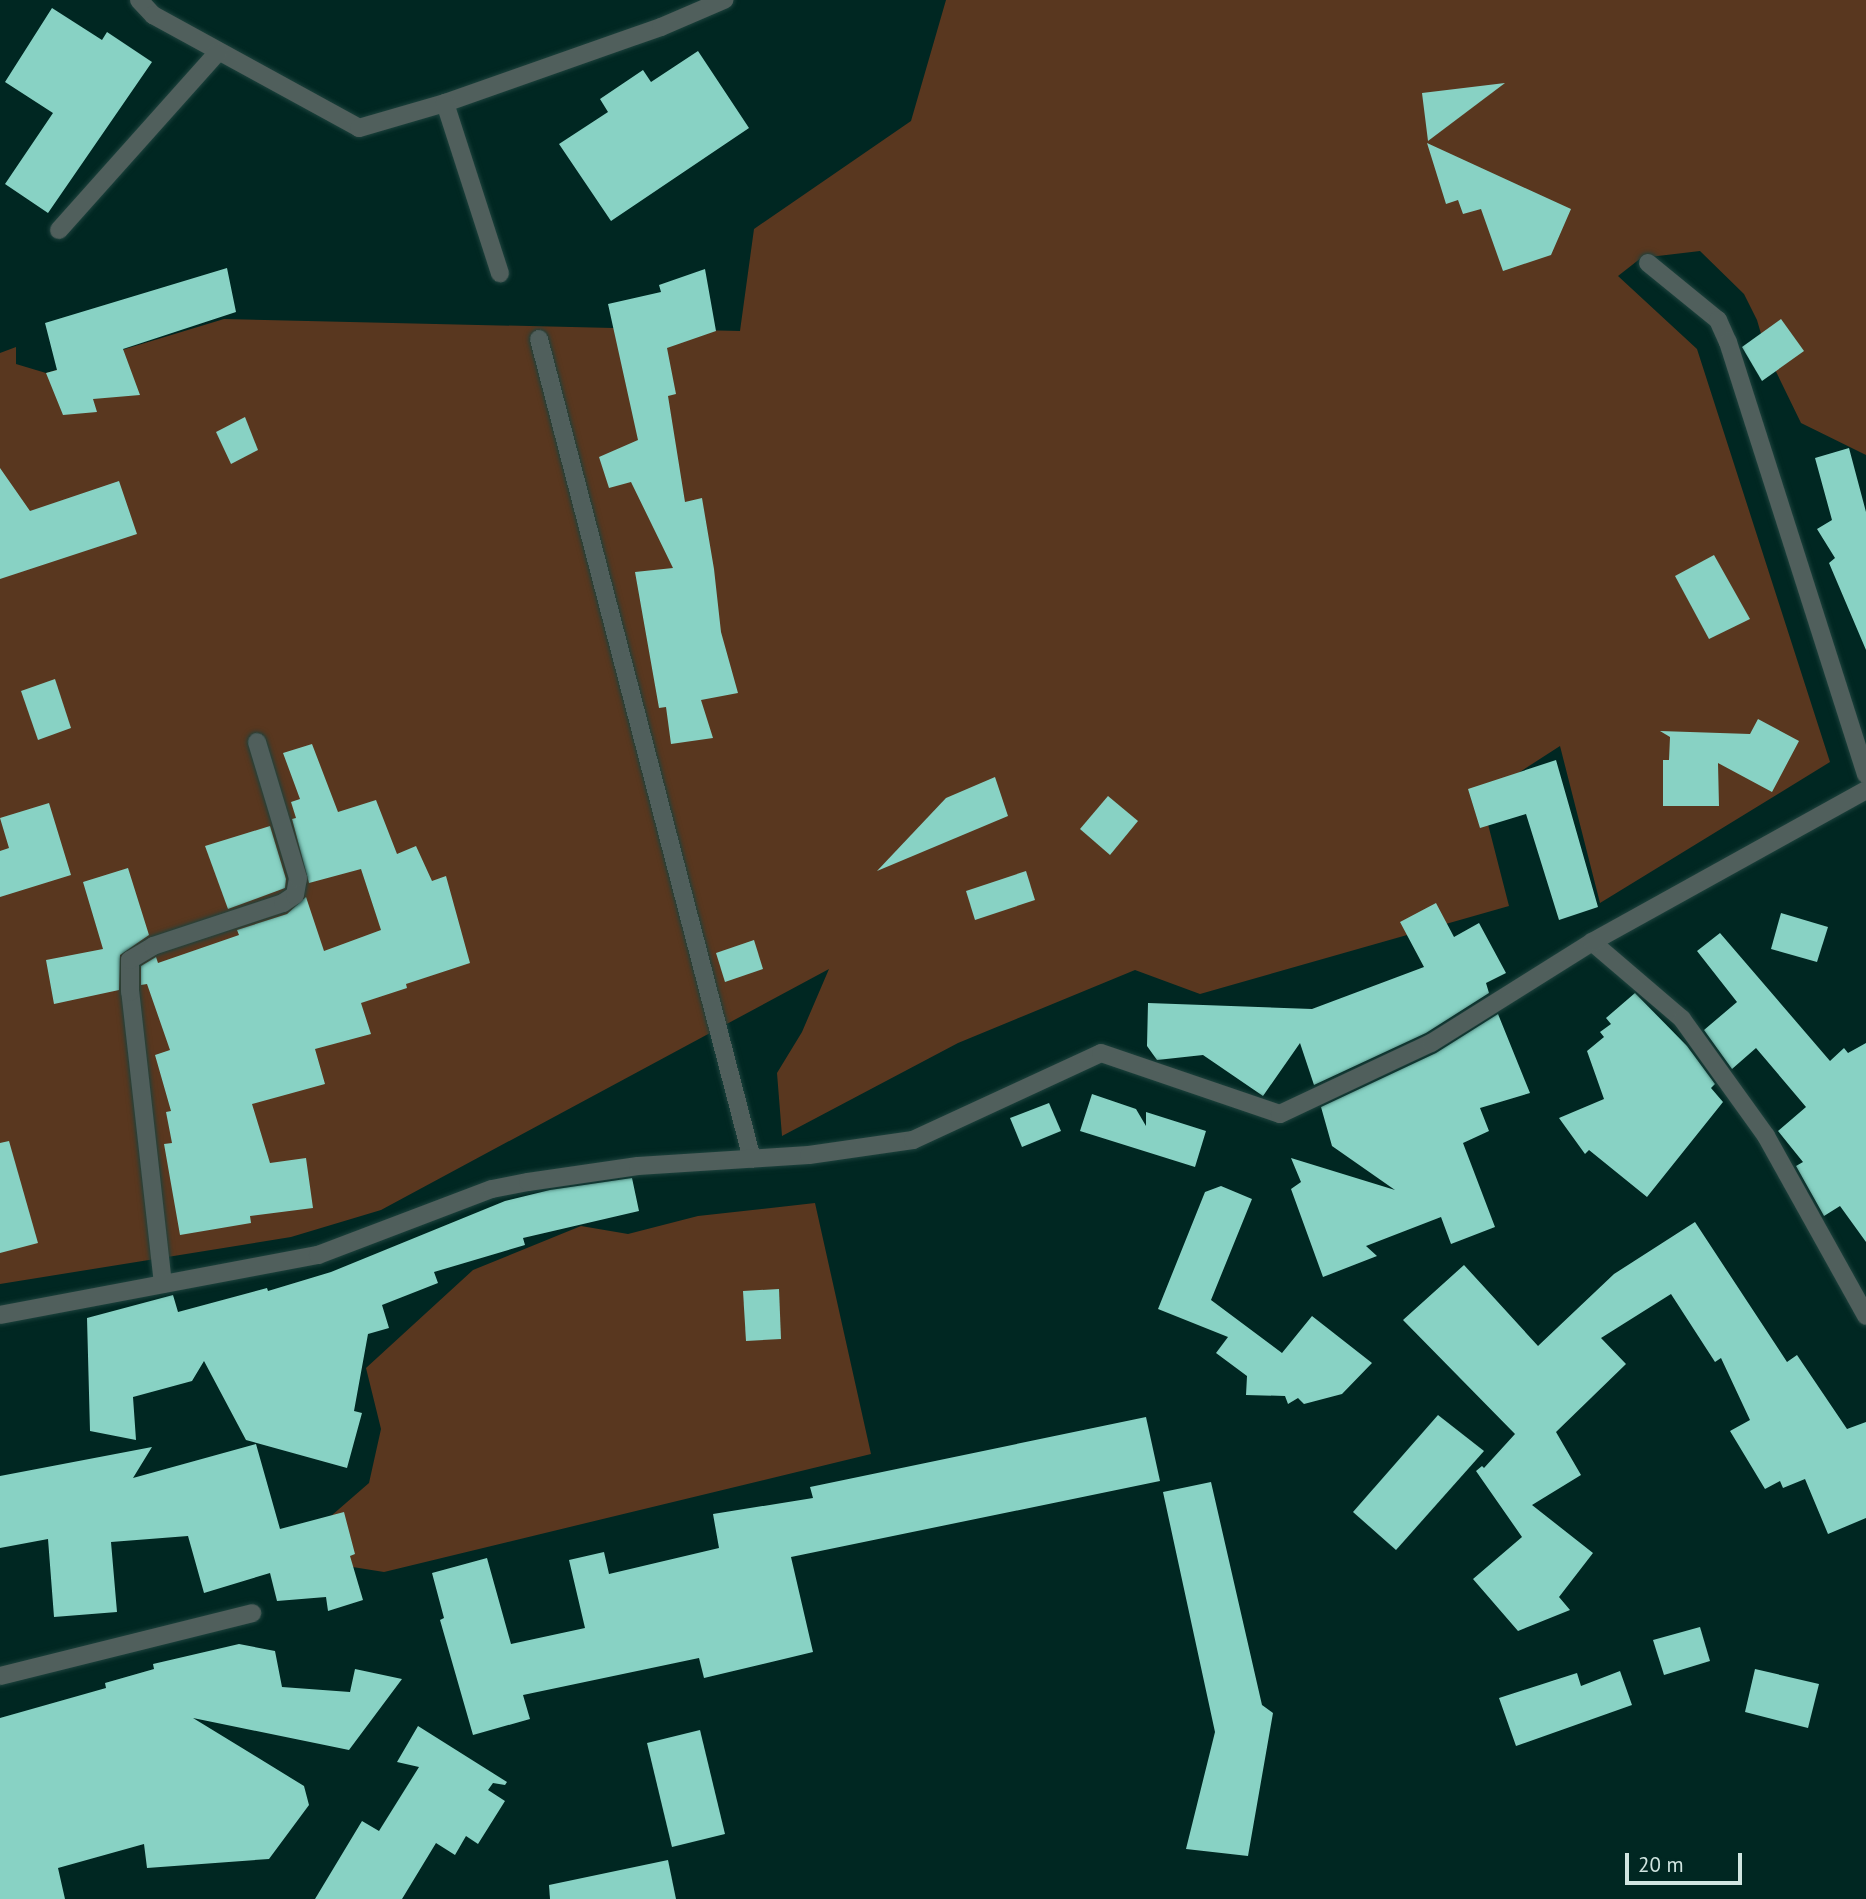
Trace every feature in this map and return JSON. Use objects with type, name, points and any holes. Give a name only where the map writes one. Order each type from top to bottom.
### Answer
[{"type":"street","points":[[139,0],[153,15],[359,128],[445,103],[661,27],[724,0]]},
{"type":"street","points":[[59,230],[218,52]]},
{"type":"street","points":[[445,103],[500,273]]},
{"type":"street","points":[[1648,263],[1718,320],[1728,342],[1866,774]]},
{"type":"street","points":[[539,339],[752,1159]]},
{"type":"street","points":[[163,1284],[130,992],[130,960],[153,946],[283,903],[295,895],[298,877],[257,742]]},
{"type":"street","points":[[0,1315],[318,1255],[492,1189],[638,1166],[809,1155],[913,1140],[1101,1053],[1280,1114],[1431,1043],[1592,942],[1866,790]]},
{"type":"street","points":[[1592,942],[1682,1019],[1766,1136],[1866,1316]]},
{"type":"street","points":[[0,1676],[252,1613]]},
{"type":"shaded area","points":[[946,0],[1866,0],[1866,455],[1801,423],[1766,351],[1757,320],[1744,294],[1700,251],[1641,258],[1618,276],[1697,349],[1830,762],[1600,903],[1560,746],[1481,797],[1509,906],[1200,994],[1135,970],[958,1043],[782,1136],[777,1073],[802,1032],[829,969],[381,1210],[291,1237],[0,1284],[0,353],[16,347],[16,364],[46,373],[224,319],[740,331],[754,229],[911,121]]},
{"type":"shaded area","points":[[815,1203],[871,1454],[384,1572],[340,1565],[331,1516],[369,1483],[381,1429],[366,1368],[473,1270],[581,1226],[628,1234],[698,1216]]},
{"type":"building","points":[[52,8],[102,40],[107,32],[152,62],[48,213],[5,184],[53,113],[5,82]]},
{"type":"building","points":[[698,51],[749,128],[611,221],[559,144],[608,112],[600,99],[643,70],[651,82]]},
{"type":"building","points":[[1505,83],[1428,141],[1422,93]]},
{"type":"building","points":[[1427,143],[1571,209],[1551,255],[1503,271],[1481,209],[1463,214],[1458,200],[1446,204]]},
{"type":"building","points":[[227,268],[236,312],[123,349],[140,395],[93,399],[97,412],[63,415],[46,373],[57,370],[45,323]]},
{"type":"building","points":[[705,269],[716,331],[667,348],[676,394],[668,396],[685,502],[702,498],[721,632],[738,693],[701,700],[713,738],[671,744],[666,707],[659,708],[635,572],[673,568],[631,482],[609,488],[599,457],[638,440],[608,304],[661,292],[659,285]]},
{"type":"building","points":[[1781,319],[1804,351],[1762,381],[1742,347]]},
{"type":"building","points":[[245,417],[258,450],[231,464],[216,432]]},
{"type":"building","points":[[1849,448],[1866,512],[1866,650],[1829,563],[1835,558],[1817,529],[1832,520],[1815,458]]},
{"type":"building","points":[[0,468],[30,511],[119,481],[137,534],[0,579]]},
{"type":"building","points":[[1714,555],[1750,619],[1709,639],[1675,576]]},
{"type":"building","points":[[55,679],[71,728],[38,740],[21,691]]},
{"type":"building","points":[[1758,719],[1799,741],[1772,792],[1718,763],[1719,806],[1663,806],[1663,760],[1669,760],[1670,737],[1660,731],[1750,734]]},
{"type":"building","points":[[312,744],[338,812],[376,800],[397,854],[416,846],[432,881],[446,876],[470,963],[406,984],[407,988],[361,1003],[371,1034],[315,1049],[325,1084],[252,1104],[270,1163],[306,1158],[313,1208],[250,1216],[251,1223],[180,1235],[164,1144],[172,1143],[166,1112],[171,1111],[155,1055],[170,1050],[147,984],[141,985],[141,966],[156,957],[158,963],[239,935],[237,930],[287,914],[306,897],[324,951],[381,930],[361,869],[309,883],[292,819],[296,818],[291,802],[300,799],[283,753]]},
{"type":"building","points":[[1556,760],[1598,907],[1559,920],[1526,814],[1480,828],[1468,789]]},
{"type":"building","points":[[995,777],[1008,816],[877,871],[946,798]]},
{"type":"building","points":[[1108,796],[1138,821],[1110,855],[1080,829]]},
{"type":"building","points":[[49,803],[71,875],[0,897],[0,851],[9,848],[0,818]]},
{"type":"building","points":[[270,826],[286,879],[285,888],[228,909],[205,846]]},
{"type":"building","points":[[128,868],[149,935],[120,955],[119,990],[54,1004],[46,960],[103,949],[83,882]]},
{"type":"building","points":[[1026,871],[1035,900],[975,920],[966,891]]},
{"type":"building","points":[[1436,903],[1454,937],[1479,923],[1506,973],[1486,983],[1489,993],[1426,1033],[1314,1085],[1300,1043],[1263,1096],[1203,1055],[1157,1060],[1147,1046],[1148,1003],[1312,1009],[1424,967],[1400,922]]},
{"type":"building","points":[[1781,913],[1828,927],[1817,962],[1771,949]]},
{"type":"building","points":[[1720,933],[1830,1061],[1844,1048],[1848,1053],[1866,1043],[1866,1242],[1840,1206],[1824,1216],[1796,1166],[1803,1162],[1778,1131],[1806,1107],[1756,1048],[1732,1069],[1704,1030],[1737,1002],[1697,951]]},
{"type":"building","points":[[754,940],[763,969],[725,982],[716,953]]},
{"type":"building","points":[[1635,993],[1687,1046],[1715,1084],[1711,1088],[1723,1102],[1647,1197],[1589,1150],[1585,1154],[1559,1118],[1604,1099],[1587,1051],[1604,1037],[1600,1032],[1611,1024],[1606,1018]]},
{"type":"building","points":[[1498,1014],[1530,1093],[1480,1108],[1489,1131],[1463,1143],[1495,1227],[1451,1244],[1441,1217],[1366,1246],[1377,1256],[1323,1277],[1291,1189],[1301,1182],[1291,1158],[1395,1190],[1332,1146],[1321,1107],[1436,1053]]},
{"type":"building","points":[[1092,1094],[1136,1109],[1146,1126],[1146,1112],[1206,1131],[1195,1167],[1080,1131]]},
{"type":"building","points":[[1049,1103],[1061,1131],[1022,1147],[1010,1118]]},
{"type":"building","points":[[9,1141],[38,1243],[0,1253],[0,1143]]},
{"type":"building","points":[[632,1178],[639,1211],[523,1238],[525,1245],[434,1272],[438,1283],[382,1305],[389,1328],[368,1334],[354,1411],[362,1413],[347,1468],[246,1440],[204,1361],[192,1381],[133,1397],[136,1440],[90,1431],[87,1318],[173,1295],[178,1312],[267,1288],[268,1291],[331,1272],[505,1201],[550,1190]]},
{"type":"building","points":[[1221,1186],[1252,1199],[1211,1300],[1282,1353],[1312,1316],[1372,1363],[1342,1394],[1304,1404],[1298,1398],[1288,1404],[1285,1396],[1246,1395],[1247,1376],[1216,1353],[1228,1337],[1158,1309],[1205,1192]]},
{"type":"building","points":[[1695,1222],[1787,1362],[1797,1355],[1847,1429],[1866,1422],[1866,1518],[1828,1534],[1805,1479],[1783,1488],[1780,1481],[1765,1489],[1730,1431],[1750,1420],[1721,1358],[1715,1362],[1671,1294],[1601,1338],[1626,1364],[1556,1432],[1581,1475],[1532,1505],[1593,1553],[1559,1597],[1570,1610],[1518,1631],[1473,1579],[1522,1537],[1476,1471],[1482,1466],[1484,1468],[1515,1434],[1403,1320],[1464,1265],[1538,1346],[1614,1274]]},
{"type":"building","points":[[779,1289],[781,1339],[746,1341],[743,1291]]},
{"type":"building","points":[[1438,1415],[1484,1451],[1396,1550],[1353,1512]]},
{"type":"building","points":[[1146,1417],[1160,1481],[791,1557],[813,1652],[704,1678],[699,1658],[523,1695],[530,1719],[473,1735],[440,1620],[444,1618],[432,1573],[487,1558],[511,1644],[585,1628],[569,1560],[604,1552],[609,1574],[719,1548],[713,1514],[813,1498],[810,1487]]},
{"type":"building","points":[[256,1444],[280,1529],[344,1512],[355,1554],[350,1556],[363,1600],[328,1611],[326,1597],[277,1601],[270,1573],[204,1593],[188,1536],[111,1542],[117,1612],[54,1617],[48,1539],[0,1548],[0,1476],[152,1447],[133,1478]]},
{"type":"building","points":[[1211,1482],[1262,1705],[1273,1713],[1248,1856],[1186,1849],[1215,1732],[1163,1492]]},
{"type":"building","points":[[1700,1627],[1710,1661],[1664,1675],[1653,1640]]},
{"type":"building","points":[[239,1644],[275,1651],[282,1687],[350,1692],[355,1669],[402,1679],[349,1750],[193,1718],[304,1786],[309,1805],[269,1859],[147,1868],[144,1844],[58,1868],[65,1899],[0,1899],[0,1718],[106,1688],[105,1683],[154,1669],[153,1664]]},
{"type":"building","points":[[1755,1669],[1819,1684],[1808,1728],[1745,1712]]},
{"type":"building","points":[[1620,1671],[1632,1705],[1516,1746],[1499,1698],[1577,1673],[1581,1686]]},
{"type":"building","points":[[418,1726],[507,1782],[505,1785],[493,1783],[488,1790],[505,1801],[478,1844],[466,1836],[455,1855],[436,1843],[402,1899],[315,1899],[362,1821],[379,1831],[419,1767],[397,1762]]},
{"type":"building","points":[[700,1730],[725,1834],[672,1847],[647,1743]]},
{"type":"building","points":[[668,1860],[676,1899],[550,1899],[549,1885]]}]
